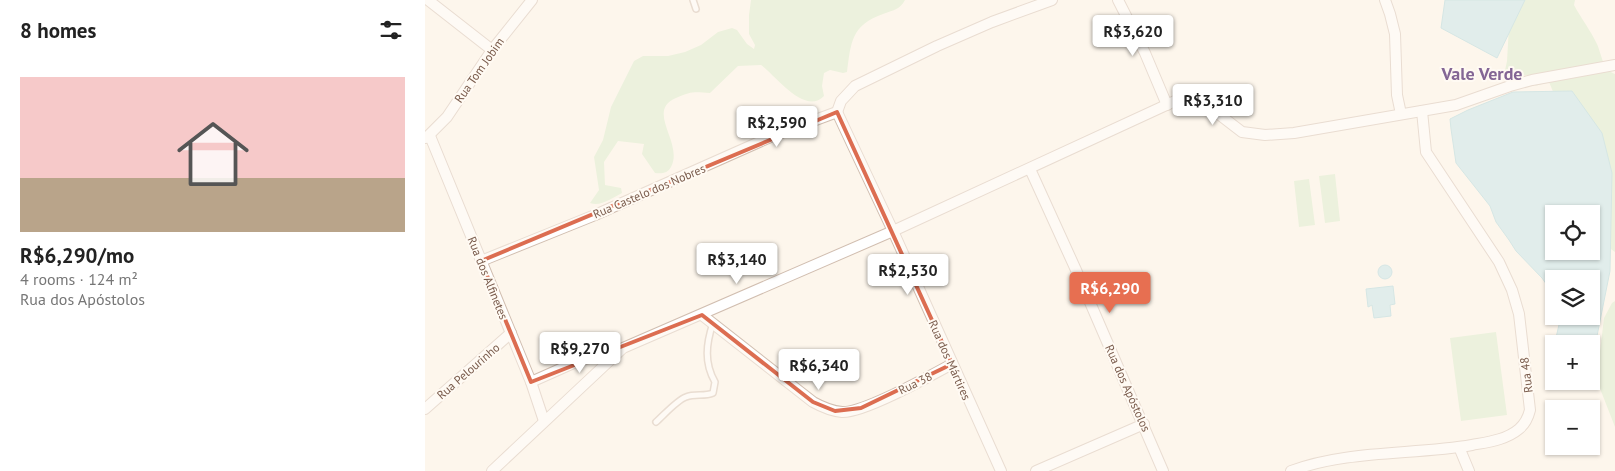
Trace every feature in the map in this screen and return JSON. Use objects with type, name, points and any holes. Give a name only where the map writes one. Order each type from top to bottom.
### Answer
[{"type":"street","points":[[428,0],[492,50]]},
{"type":"street","name":"Rua Tom Jobim","points":[[427,137],[447,117],[492,50],[532,0]]},
{"type":"street","points":[[837,112],[841,100],[855,86],[945,42],[1052,0]]},
{"type":"street","points":[[1118,0],[1145,53],[1167,105]]},
{"type":"street","points":[[1385,0],[1395,34],[1397,95],[1401,114]]},
{"type":"street","points":[[531,382],[576,362],[623,348],[702,315],[893,231],[1175,101],[1194,98],[1203,102],[1242,132],[1265,135],[1294,133],[1455,104],[1532,80],[1615,66]]},
{"type":"street","name":"Rua 48","points":[[1291,471],[1329,460],[1459,447],[1494,441],[1518,430],[1527,421],[1530,410],[1519,314],[1512,290],[1499,262],[1426,152],[1422,110]]},
{"type":"street","name":"Rua dos Mártires","points":[[837,112],[1001,471]]},
{"type":"street","name":"Rua Castelo dos Nobres","points":[[481,261],[603,212],[775,135],[837,112]]},
{"type":"street","name":"Rua dos Alfinetes","points":[[427,137],[511,333],[531,382],[544,421]]},
{"type":"street","name":"Rua dos Apóstolos","points":[[1030,169],[1144,424],[1163,471]]},
{"type":"street","name":"Rua 38","points":[[702,315],[813,402],[835,411],[844,412],[861,408],[910,386],[952,364]]},
{"type":"street","name":"Rua Pelourinho","points":[[425,409],[511,333]]},
{"type":"street","points":[[491,471],[623,348]]},
{"type":"street","points":[[1036,471],[1144,424]]},
{"type":"street","points":[[1459,447],[1469,471]]},
{"type":"lane","points":[[693,0],[696,8]]},
{"type":"lane","points":[[656,422],[684,397],[713,393],[715,382],[709,372],[706,355],[708,338],[713,323]]},
{"type":"highlighted area","points":[[837,112],[952,364],[861,408],[835,411],[813,402],[702,315],[531,382],[481,261]]},
{"type":"green space","points":[[751,0],[905,0],[898,8],[872,18],[864,24],[855,36],[852,44],[847,72],[830,70],[824,73],[822,86],[824,96],[816,101],[800,98],[761,65],[738,66],[710,93],[693,92],[676,98],[667,104],[664,111],[664,119],[673,148],[674,158],[670,169],[665,173],[655,173],[642,154],[644,144],[618,141],[604,162],[605,185],[621,188],[622,193],[602,203],[590,203],[599,190],[594,157],[603,140],[611,107],[634,61],[643,56],[668,56],[685,52],[701,45],[718,32],[732,28],[737,30],[747,44],[754,49],[755,45],[749,34]]},
{"type":"green space","points":[[1518,0],[1575,0],[1574,5],[1595,39],[1607,69],[1615,74],[1615,252],[1604,244],[1600,232],[1600,205],[1591,205],[1549,82],[1535,86],[1538,82],[1536,75],[1503,80],[1507,61],[1509,26]]},
{"type":"green space","points":[[1335,174],[1340,221],[1325,223],[1319,176]]},
{"type":"green space","points":[[1309,179],[1315,225],[1299,227],[1294,181]]},
{"type":"green space","points":[[1615,301],[1615,427],[1600,389],[1600,351],[1604,318]]},
{"type":"green space","points":[[1496,332],[1507,415],[1461,421],[1450,338]]},
{"type":"water","points":[[1445,0],[1525,0],[1497,58],[1441,28]]},
{"type":"water","points":[[1572,91],[1602,133],[1612,173],[1610,271],[1600,321],[1600,270],[1545,270],[1545,282],[1516,251],[1496,222],[1490,206],[1456,163],[1450,119],[1513,92]]},
{"type":"water","points":[[1382,265],[1388,265],[1392,272],[1388,279],[1382,279],[1378,275],[1378,269]]},
{"type":"water","points":[[1393,286],[1395,304],[1390,305],[1391,316],[1374,318],[1372,305],[1368,307],[1366,289]]},
{"type":"water","points":[[1559,325],[1599,325],[1597,335],[1557,335]]},
{"type":"district","name":"Vale Verde","points":[[1482,73]]}]
